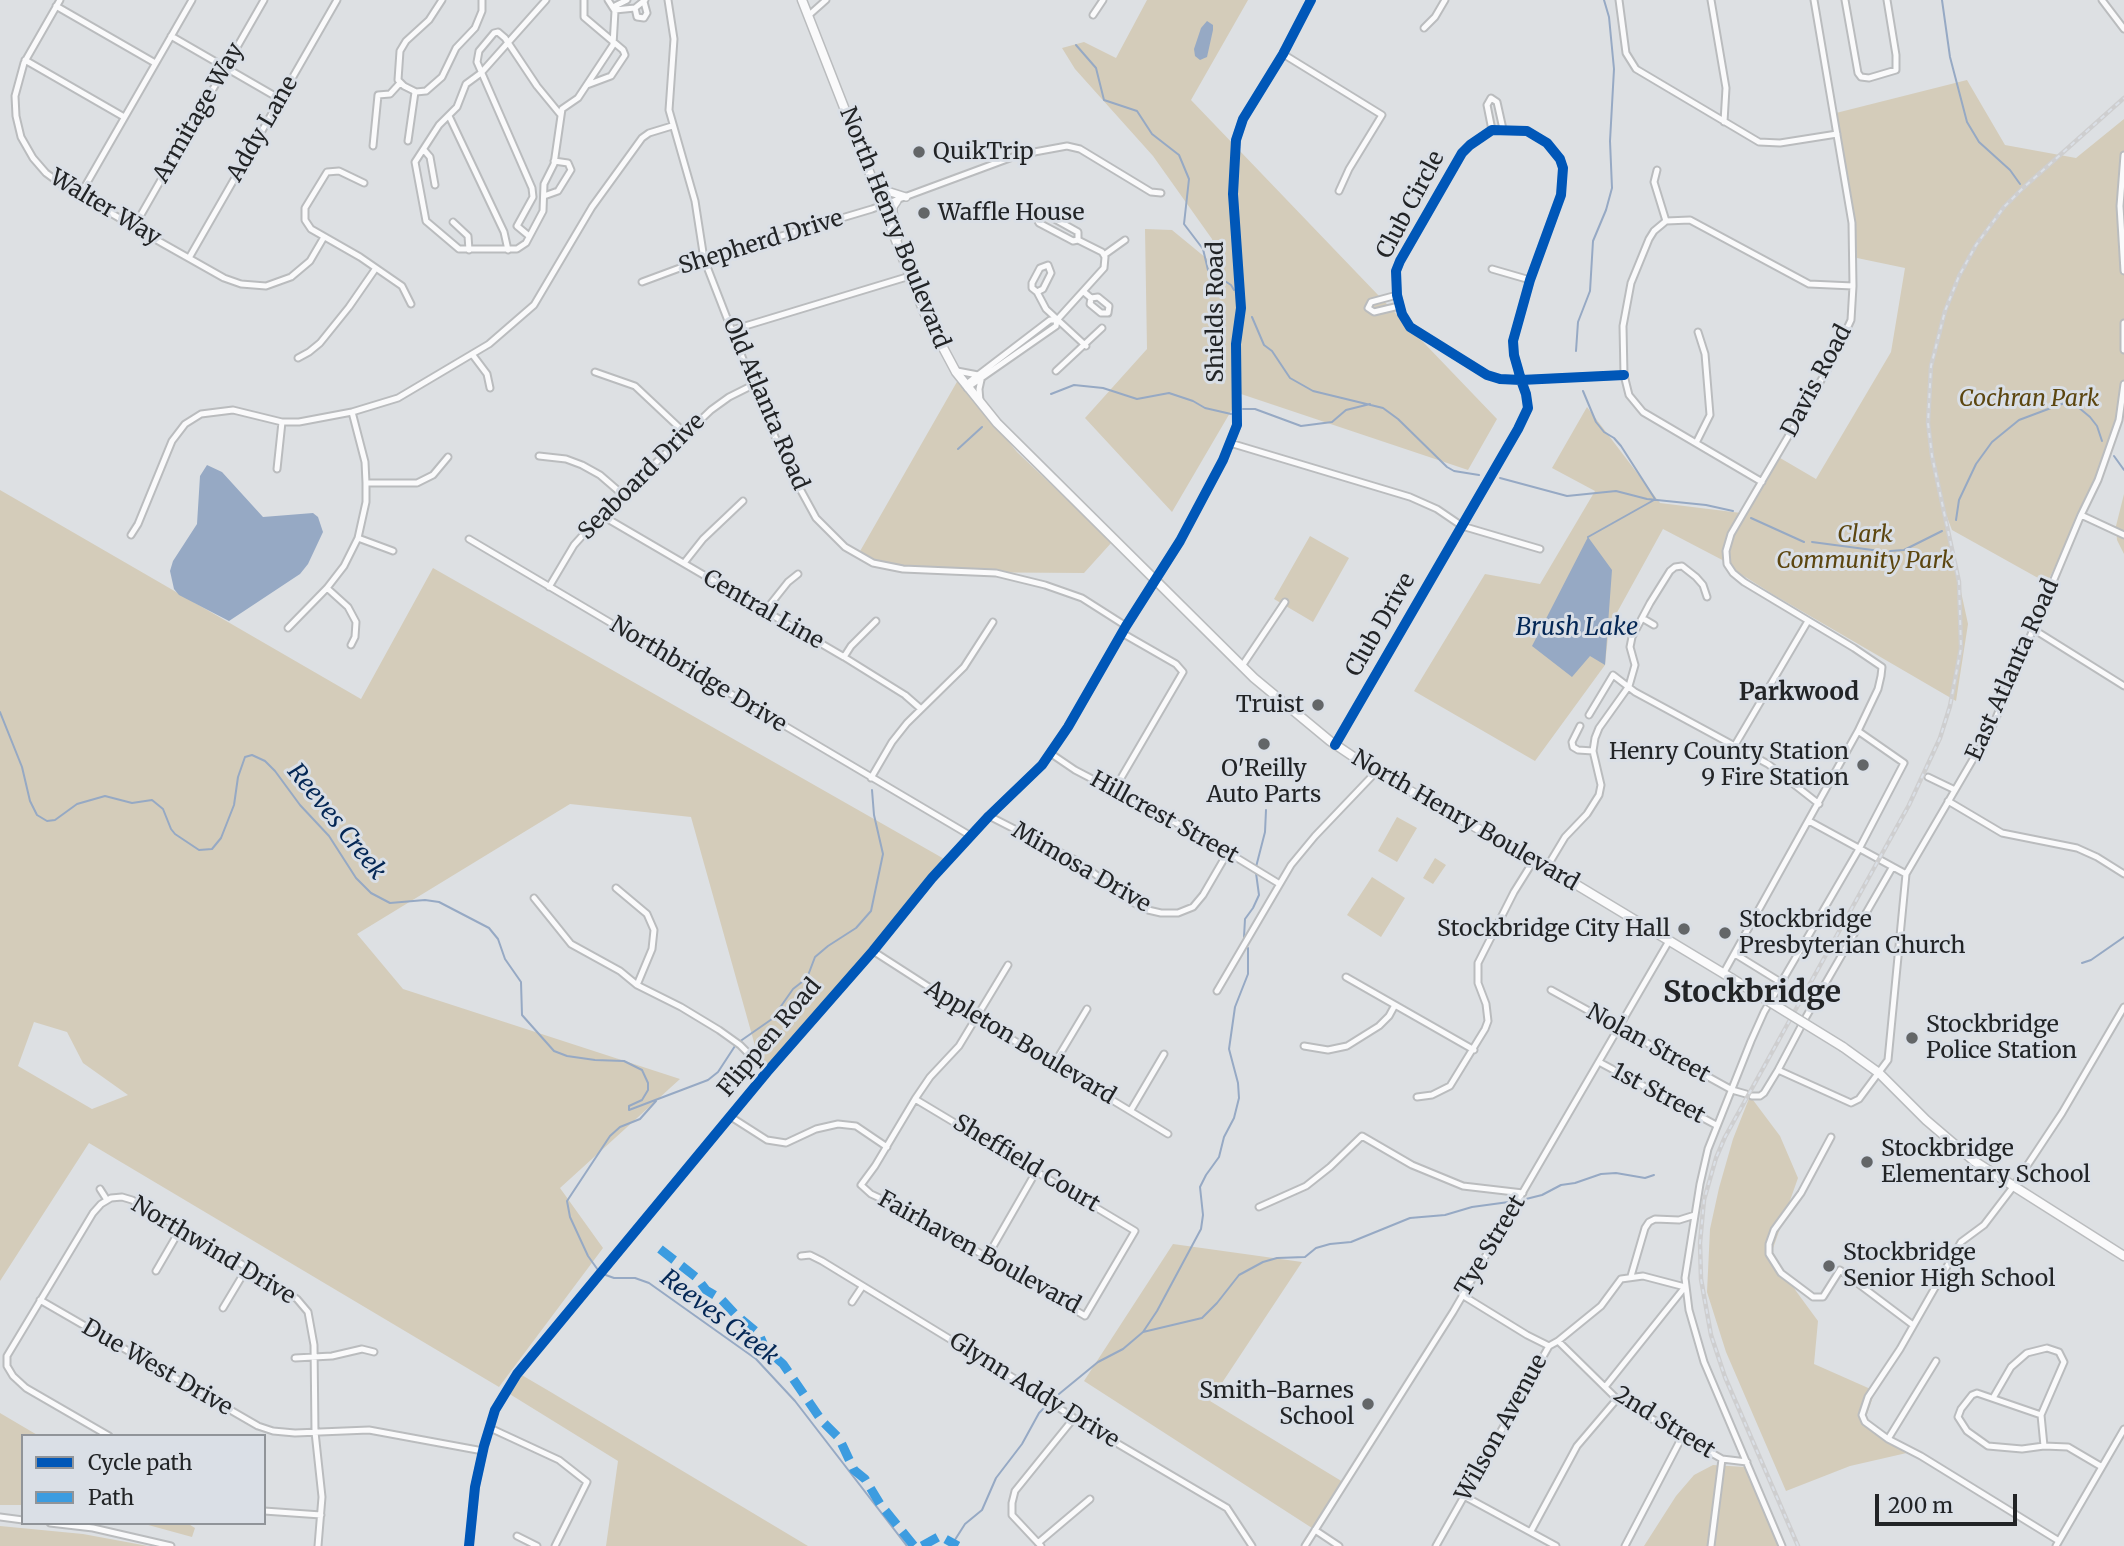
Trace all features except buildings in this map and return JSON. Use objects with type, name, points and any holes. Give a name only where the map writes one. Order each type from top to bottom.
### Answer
[{"type":"highway","name":"North Henry Boulevard","points":[[802,0],[909,276],[938,341],[955,370],[980,404],[1076,503],[1242,666],[1335,745],[1376,772],[1547,867],[1843,1047],[1879,1073],[1960,1150],[2013,1187],[2124,1256]]},
{"type":"main road","points":[[870,176],[887,191],[906,197]]},
{"type":"main road","points":[[897,201],[893,212],[904,259]]},
{"type":"street","points":[[80,195],[192,0]]},
{"type":"street","name":"Armitage Way","points":[[134,227],[264,0]]},
{"type":"street","name":"Addy Lane","points":[[189,258],[337,0]]},
{"type":"street","points":[[442,0],[429,20],[402,46],[398,77],[400,83],[415,92],[426,91],[442,77],[456,48],[477,24],[482,11],[482,0]]},
{"type":"street","points":[[546,0],[481,73],[466,84],[459,105],[439,125],[416,159],[415,167],[426,221],[459,249],[520,248],[529,236],[543,211],[545,182],[554,161],[563,107],[578,98],[613,42],[611,5]]},
{"type":"street","points":[[584,0],[583,17],[623,50],[625,56],[611,76],[587,85]]},
{"type":"street","points":[[611,5],[617,0]]},
{"type":"street","points":[[611,5],[627,0]]},
{"type":"street","points":[[635,0],[641,4]]},
{"type":"street","name":"Old Atlanta Road","points":[[667,0],[674,39],[669,110],[695,201],[705,259],[787,465],[816,518],[836,540],[873,563],[903,569],[996,573],[1045,585],[1082,598],[1126,626]]},
{"type":"street","points":[[808,16],[826,0]]},
{"type":"street","points":[[1093,15],[1103,0]]},
{"type":"street","name":"Shields Road","points":[[1156,581],[1180,541],[1237,425],[1236,344],[1241,309],[1233,194],[1236,140],[1243,119],[1283,54],[1311,0]]},
{"type":"street","points":[[1424,28],[1436,17],[1446,0]]},
{"type":"street","points":[[1619,0],[1626,53],[1636,69],[1751,138],[1767,144],[1837,134]]},
{"type":"street","points":[[1711,0],[1726,88],[1724,122]]},
{"type":"street","name":"Davis Road","points":[[1814,0],[1852,223],[1851,320],[1830,365],[1731,534],[1726,551],[1727,564],[1744,582],[1882,667],[1878,689],[1858,731]]},
{"type":"street","points":[[1845,0],[1858,74],[1869,78],[1896,70],[1887,0]]},
{"type":"street","points":[[2102,0],[2124,29]]},
{"type":"street","points":[[58,3],[155,63]]},
{"type":"street","name":"Walter Way","points":[[58,3],[25,60],[18,80],[15,104],[23,140],[43,171],[134,227],[234,283],[266,286],[285,280],[310,261],[324,237]]},
{"type":"street","points":[[611,5],[641,4]]},
{"type":"street","points":[[529,236],[517,226],[533,197],[533,190],[477,62],[477,54],[494,33],[499,33],[508,42],[537,86],[560,114]]},
{"type":"street","points":[[171,36],[280,99]]},
{"type":"street","points":[[1283,54],[1382,116],[1339,191]]},
{"type":"street","points":[[25,60],[124,117]]},
{"type":"street","points":[[373,146],[378,95],[390,94],[400,83]]},
{"type":"street","points":[[408,141],[415,92]]},
{"type":"street","points":[[1462,526],[1528,408],[1513,341],[1530,280],[1558,203],[1563,168],[1560,159],[1547,143],[1527,131],[1492,130],[1487,105],[1491,98],[1497,102],[1503,129]]},
{"type":"street","points":[[449,116],[504,232],[508,250]]},
{"type":"street","points":[[131,535],[172,441],[185,424],[201,414],[233,410],[282,422],[299,422],[352,412],[398,398],[496,338],[534,305],[592,207],[642,138],[672,126]]},
{"type":"street","name":"Club Circle","points":[[1492,130],[1470,145],[1455,165],[1400,261],[1396,271],[1396,295],[1410,327],[1487,375],[1505,380],[1624,374]]},
{"type":"street","name":"Shepherd Drive","points":[[642,282],[705,259],[897,201],[1018,155],[1067,146],[1080,149],[1151,192],[1161,193]]},
{"type":"street","points":[[424,150],[430,158],[435,185]]},
{"type":"street","points":[[2124,155],[2120,206],[2124,271]]},
{"type":"street","points":[[544,196],[558,191],[571,170],[568,163],[554,161]]},
{"type":"street","points":[[364,183],[336,170],[323,176],[304,214],[307,226],[376,268],[404,289],[411,304]]},
{"type":"street","points":[[1657,170],[1654,182],[1666,221]]},
{"type":"street","points":[[1079,240],[1078,232],[1043,213],[1036,216],[1038,222],[1073,241],[1079,240],[1104,255]]},
{"type":"street","points":[[1051,229],[1056,220]]},
{"type":"street","points":[[1762,482],[1638,408],[1629,395],[1624,374],[1623,326],[1631,283],[1649,239],[1666,221],[1690,220],[1809,284],[1853,286]]},
{"type":"street","points":[[453,222],[468,236],[469,250]]},
{"type":"street","points":[[1104,255],[1125,240]]},
{"type":"street","points":[[966,386],[1051,320],[1057,320],[1103,271],[1104,255]]},
{"type":"street","points":[[1037,292],[1043,289],[1051,274],[1048,265],[1041,267],[1032,283],[1033,290],[1057,320],[1086,346]]},
{"type":"street","points":[[298,358],[310,352],[327,334],[376,268]]},
{"type":"street","points":[[1492,269],[1530,280]]},
{"type":"street","points":[[733,330],[909,276]]},
{"type":"street","points":[[1084,292],[1090,298]]},
{"type":"street","points":[[1396,295],[1371,302],[1368,308],[1374,312],[1399,306]]},
{"type":"street","points":[[2124,323],[2124,350]]},
{"type":"street","points":[[1056,372],[1102,328]]},
{"type":"street","points":[[1696,443],[1710,415],[1705,354],[1698,332]]},
{"type":"street","points":[[472,354],[487,374],[490,388]]},
{"type":"street","points":[[955,370],[982,374]]},
{"type":"street","points":[[596,372],[635,386],[685,433]]},
{"type":"street","points":[[980,404],[979,384],[982,374]]},
{"type":"street","name":"East Atlanta Road","points":[[1778,1070],[1851,1103],[1860,1100],[1888,1060],[1906,874],[1993,726],[2121,420],[2124,384]]},
{"type":"street","name":"Seaboard Drive","points":[[549,587],[574,545],[622,494],[685,433],[729,397],[753,385]]},
{"type":"street","points":[[288,628],[327,588],[344,566],[358,538],[366,502],[365,462],[352,412]]},
{"type":"street","points":[[277,470],[282,422]]},
{"type":"street","points":[[1230,443],[1410,497],[1437,509],[1462,526],[1540,549]]},
{"type":"street","points":[[539,456],[566,459],[582,465],[600,475],[622,494]]},
{"type":"street","points":[[366,483],[418,483],[433,475],[448,457]]},
{"type":"street","points":[[684,563],[703,538],[743,501]]},
{"type":"street","name":"Central Line","points":[[601,515],[844,657],[905,695],[921,709]]},
{"type":"street","points":[[2081,515],[2124,536]]},
{"type":"street","name":"Club Drive","points":[[1335,745],[1462,526]]},
{"type":"street","points":[[358,538],[393,551]]},
{"type":"street","name":"Northbridge Drive","points":[[469,539],[971,836]]},
{"type":"street","points":[[1547,867],[1565,838],[1587,814],[1599,795],[1601,785],[1593,751],[1599,728],[1629,686],[1635,666],[1630,643],[1642,618],[1675,567],[1682,566],[1696,577],[1703,585],[1707,597]]},
{"type":"street","points":[[765,611],[788,582],[798,574]]},
{"type":"street","name":"Flippen Road","points":[[469,1546],[475,1487],[483,1451],[495,1410],[517,1374],[932,878],[989,816],[1024,784],[1050,753],[1156,581]]},
{"type":"street","points":[[327,588],[348,607],[356,622],[355,637],[351,645]]},
{"type":"street","points":[[1242,666],[1285,602]]},
{"type":"street","points":[[1642,618],[1654,625]]},
{"type":"street","points":[[844,657],[876,621]]},
{"type":"street","points":[[1735,745],[1808,621]]},
{"type":"street","points":[[871,778],[892,742],[964,667],[993,622]]},
{"type":"street","points":[[2033,629],[2124,686]]},
{"type":"street","points":[[1114,790],[1183,672],[1176,664],[1122,633]]},
{"type":"street","points":[[1589,715],[1613,675],[1635,692],[1778,771],[1819,804]]},
{"type":"street","points":[[1580,726],[1572,742],[1573,747],[1593,751]]},
{"type":"street","points":[[1727,976],[1735,954],[1858,731],[1904,763],[1764,1012],[1716,1125],[1700,1184],[1685,1287],[1704,1363],[1782,1546]]},
{"type":"street","name":"Hillcrest Street","points":[[1050,753],[1279,883]]},
{"type":"street","points":[[1217,991],[1279,883],[1315,836],[1376,772]]},
{"type":"street","points":[[1928,777],[1955,790]]},
{"type":"street","points":[[1948,801],[2002,833],[2077,848],[2124,874]]},
{"type":"street","name":"Mimosa Drive","points":[[989,816],[1079,862],[1132,902],[1161,913],[1178,913],[1193,907],[1228,852]]},
{"type":"street","points":[[1809,821],[1906,874]]},
{"type":"street","points":[[1417,1097],[1432,1095],[1450,1086],[1474,1050],[1488,1021],[1486,1004],[1478,984],[1478,962],[1514,891],[1534,860]]},
{"type":"street","points":[[1778,1070],[1892,868]]},
{"type":"street","points":[[616,888],[647,914],[654,930],[652,949],[637,985]]},
{"type":"street","points":[[534,898],[569,942],[620,971],[637,985],[719,1030],[740,1045],[767,1072]]},
{"type":"street","name":"Tye Street","points":[[1305,1546],[1462,1295],[1670,941]]},
{"type":"street","name":"Appleton Boulevard","points":[[873,950],[977,1018],[1168,1134]]},
{"type":"street","points":[[1735,954],[1782,983]]},
{"type":"street","points":[[731,1117],[767,1140],[786,1143],[816,1129],[838,1124],[856,1126],[887,1147],[930,1077],[959,1046],[1008,965]]},
{"type":"street","points":[[1346,977],[1474,1050]]},
{"type":"street","name":"Nolan Street","points":[[1551,990],[1732,1090],[1760,1096],[1778,1070]]},
{"type":"street","points":[[1304,1046],[1328,1050],[1347,1046],[1379,1026],[1395,1005]]},
{"type":"street","points":[[2124,1007],[2062,1113],[2013,1187],[1984,1225],[1961,1242],[1863,1407],[1862,1415],[1865,1422],[1888,1439],[1921,1456],[2057,1544],[2124,1429]]},
{"type":"street","points":[[1054,1064],[1087,1009]]},
{"type":"street","points":[[1131,1110],[1164,1055]]},
{"type":"street","name":"1st Street","points":[[1599,1062],[1716,1125]]},
{"type":"street","name":"Sheffield Court","points":[[915,1099],[1135,1231]]},
{"type":"street","points":[[1259,1207],[1306,1186],[1362,1136],[1412,1165],[1463,1186],[1523,1193]]},
{"type":"street","points":[[1831,1137],[1801,1193],[1774,1230],[1769,1244],[1773,1264],[1813,1297],[1824,1297],[1840,1270],[1913,1325]]},
{"type":"street","name":"Fairhaven Boulevard","points":[[887,1147],[861,1185],[871,1194],[916,1215],[1085,1316],[1135,1231]]},
{"type":"street","points":[[987,1257],[1037,1170]]},
{"type":"street","points":[[100,1189],[107,1200]]},
{"type":"street","name":"Northwind Drive","points":[[106,1434],[26,1388],[7,1366],[7,1356],[93,1213],[107,1200],[122,1197],[132,1200],[247,1268],[297,1299],[308,1312],[312,1325],[315,1432],[321,1483],[318,1546]]},
{"type":"street","points":[[1685,1287],[1643,1276],[1631,1276],[1649,1222],[1655,1219],[1679,1220],[1695,1215]]},
{"type":"street","points":[[156,1271],[181,1228]]},
{"type":"street","name":"Glynn Addy Drive","points":[[801,1256],[810,1255],[1025,1385],[1074,1418],[1227,1508],[1252,1546]]},
{"type":"street","points":[[223,1308],[247,1268]]},
{"type":"street","name":"Wilson Avenue","points":[[1436,1546],[1549,1346],[1601,1306],[1621,1279],[1631,1276]]},
{"type":"street","points":[[852,1302],[862,1287]]},
{"type":"street","points":[[1605,1387],[1685,1287]]},
{"type":"street","points":[[1462,1295],[1549,1346]]},
{"type":"street","name":"Due West Drive","points":[[40,1300],[258,1426],[273,1431],[369,1430],[483,1451]]},
{"type":"street","name":"2nd Street","points":[[1558,1341],[1617,1399],[1723,1459],[1747,1462]]},
{"type":"street","points":[[1993,1398],[2011,1367],[2020,1358],[2033,1350],[2047,1348],[2059,1352],[2064,1362],[2041,1415],[2044,1446]]},
{"type":"street","points":[[295,1358],[314,1358],[362,1349],[374,1352]]},
{"type":"street","points":[[1888,1439],[1936,1361]]},
{"type":"street","points":[[2041,1415],[1982,1393],[1972,1395],[1958,1417],[1967,1431],[1988,1446],[2022,1449],[2068,1447],[2102,1467]]},
{"type":"street","points":[[1531,1531],[1577,1446],[1617,1399]]},
{"type":"street","points":[[1074,1418],[1016,1491],[1012,1515],[1039,1544],[1090,1499]]},
{"type":"street","points":[[490,1428],[559,1460],[587,1482],[555,1546]]},
{"type":"street","points":[[1625,1546],[1682,1437]]},
{"type":"street","points":[[1710,1546],[1723,1459]]},
{"type":"street","points":[[1464,1496],[1556,1546]]},
{"type":"street","points":[[266,1511],[321,1515]]},
{"type":"street","points":[[0,1517],[21,1520]]},
{"type":"street","points":[[67,1525],[93,1528],[171,1546]]},
{"type":"street","points":[[1315,1530],[1339,1546]]},
{"type":"street","points":[[517,1536],[537,1546]]},
{"type":"green space","points":[[1147,0],[1248,0],[1191,100],[1497,419],[1468,470],[1241,394],[1172,512],[1085,418],[1147,349],[1145,229],[1172,230],[1217,267],[1212,239],[1153,156],[1075,69],[1062,48],[1084,42],[1116,58]]},
{"type":"green space","points":[[1967,80],[2005,145],[2076,158],[2124,119],[2124,393],[2103,468],[2047,583],[1952,530],[1942,504],[1968,624],[1956,701],[1774,595],[1739,573],[1730,564],[1663,529],[1609,627],[1605,665],[1535,761],[1414,691],[1485,574],[1540,584],[1595,491],[1552,468],[1587,407],[1660,503],[1741,513],[1731,534],[1775,455],[1816,479],[1891,352],[1905,268],[1857,258],[1836,113]]},
{"type":"green space","points":[[958,380],[1017,452],[1112,542],[1084,573],[933,572],[886,567],[859,553]]},
{"type":"green space","points":[[0,490],[361,699],[433,568],[946,860],[764,1078],[691,817],[570,804],[357,934],[403,989],[680,1079],[560,1188],[603,1248],[499,1387],[89,1143],[0,1281]],"holes":[[[34,1022],[67,1032],[83,1063],[128,1095],[92,1109],[18,1066]]]},
{"type":"green space","points":[[2124,494],[2124,554],[2117,540],[2116,526]]},
{"type":"green space","points":[[1310,536],[1349,558],[1313,622],[1274,599]]},
{"type":"green space","points":[[1397,817],[1417,828],[1397,862],[1378,851]]},
{"type":"green space","points":[[1435,858],[1446,865],[1433,884],[1423,878]]},
{"type":"green space","points":[[1372,877],[1405,898],[1381,937],[1347,915]]},
{"type":"green space","points":[[1750,1096],[1780,1136],[1798,1178],[1772,1251],[1818,1321],[1814,1364],[1875,1391],[1864,1423],[1911,1452],[1850,1466],[1786,1491],[1726,1352],[1707,1292],[1710,1229],[1733,1139]]},
{"type":"green space","points":[[1173,1244],[1302,1262],[1210,1401],[1343,1482],[1312,1528],[1084,1381]]},
{"type":"green space","points":[[520,1374],[808,1546],[606,1546],[618,1461],[508,1393]]},
{"type":"green space","points":[[0,1413],[36,1434],[21,1434],[21,1505],[0,1505]]},
{"type":"green space","points":[[1713,1465],[1745,1467],[1778,1546],[1644,1546],[1676,1496],[1694,1475]]},
{"type":"green space","points":[[148,1525],[190,1525],[195,1528],[192,1537]]},
{"type":"green space","points":[[0,1526],[83,1534],[148,1546],[0,1546]]},
{"type":"water","points":[[1207,21],[1213,25],[1213,30],[1207,57],[1200,60],[1195,56],[1194,49],[1201,28]]},
{"type":"water","points":[[207,465],[222,472],[263,517],[313,513],[318,517],[323,532],[308,564],[300,574],[229,621],[179,595],[174,589],[170,571],[173,561],[197,524],[200,476]]},
{"type":"water","name":"Brush Lake","points":[[1588,537],[1612,570],[1605,665],[1590,656],[1572,677],[1532,646]]},
{"type":"waterway","points":[[1576,351],[1578,322],[1590,291],[1593,241],[1612,188],[1610,141],[1614,69],[1609,17],[1604,0]]},
{"type":"waterway","points":[[1942,0],[1950,57],[1967,122],[1979,142],[2010,170],[2020,184]]},
{"type":"waterway","points":[[1076,45],[1096,68],[1104,100],[1137,111],[1152,134],[1179,155],[1189,179],[1184,224],[1203,249],[1208,270],[1231,285],[1234,290]]},
{"type":"waterway","points":[[1252,317],[1264,345],[1272,351],[1290,378],[1313,391],[1383,408],[1447,467],[1454,471],[1479,475]]},
{"type":"waterway","points":[[1051,394],[1074,385],[1103,388],[1137,399],[1169,393],[1205,408],[1231,414]]},
{"type":"waterway","points":[[1583,391],[1596,422],[1621,446],[1655,499]]},
{"type":"waterway","points":[[1956,520],[1959,500],[1976,464],[1992,442],[2019,420],[2067,402],[2090,417],[2097,426],[2102,441]]},
{"type":"waterway","points":[[1243,409],[1255,409],[1301,426],[1332,422],[1346,410],[1370,404]]},
{"type":"waterway","points":[[958,449],[982,427]]},
{"type":"waterway","points":[[2114,456],[2124,470]]},
{"type":"waterway","points":[[1500,478],[1567,496],[1616,491],[1647,499],[1706,505],[1733,511]]},
{"type":"waterway","points":[[1588,537],[1654,500]]},
{"type":"waterway","points":[[1751,518],[1804,542]]},
{"type":"waterway","points":[[1890,551],[1904,550],[1942,531]]},
{"type":"waterway","points":[[1812,542],[1880,551]]},
{"type":"waterway","name":"Reeves Creek","points":[[0,712],[22,767],[30,801],[37,815],[47,821],[55,820],[77,804],[105,796],[132,803],[152,800],[163,809],[175,834],[199,850],[212,849],[221,838],[234,805],[238,777],[245,757],[252,755],[265,761],[329,836],[356,878],[371,893],[390,903],[425,900],[439,902],[489,928],[498,939],[505,959],[521,982],[522,1015],[554,1051],[567,1056],[624,1061],[642,1070],[648,1090],[642,1100],[629,1106],[629,1110],[708,1080],[718,1072],[735,1046]]},
{"type":"waterway","points":[[739,1042],[772,1019],[793,989],[807,978],[815,957],[856,928],[871,911],[883,854],[874,815],[872,790]]},
{"type":"waterway","points":[[1256,867],[1265,832],[1266,810]]},
{"type":"waterway","points":[[1244,937],[1245,919],[1259,895],[1256,873]]},
{"type":"waterway","points":[[2082,963],[2091,960],[2124,937]]},
{"type":"waterway","points":[[1059,1394],[1098,1362],[1123,1349],[1143,1332],[1201,1229],[1203,1215],[1200,1187],[1219,1157],[1239,1098],[1229,1049],[1235,1007],[1248,974],[1248,948]]},
{"type":"waterway","name":"Reeves Creek","points":[[598,1270],[588,1256],[570,1217],[567,1201],[610,1136],[620,1127],[640,1119],[656,1101]]},
{"type":"waterway","points":[[1522,1200],[1601,1174],[1616,1173],[1645,1178],[1654,1175]]},
{"type":"waterway","points":[[1143,1332],[1202,1318],[1239,1275],[1263,1262],[1277,1258],[1305,1257],[1316,1248],[1351,1242],[1410,1218],[1445,1215],[1472,1207],[1516,1201]]},
{"type":"waterway","name":"Reeves Creek","points":[[603,1274],[614,1278],[635,1278],[649,1283],[756,1359],[795,1401],[907,1546]]},
{"type":"waterway","points":[[951,1546],[965,1524],[982,1510],[996,1478],[1045,1407]]},
{"type":"railway","points":[[1798,1546],[1725,1377],[1711,1335],[1701,1279],[1700,1243],[1704,1200],[1725,1137],[1909,805],[1940,738],[1950,706],[1961,648],[1959,582],[1932,456],[1928,423],[1931,366],[1945,311],[1959,276],[1976,245],[2004,207],[2124,98]]},
{"type":"marked path","points":[[660,1249],[759,1334],[765,1348],[783,1364],[822,1421],[839,1438],[854,1470],[865,1479],[880,1504],[914,1546]]},
{"type":"marked path","points":[[922,1546],[940,1536],[958,1546]]},
{"type":"cycle path","points":[[469,1546],[475,1487],[484,1446],[495,1410],[517,1374],[932,878],[989,816],[1042,765],[1068,727],[1126,626],[1180,541],[1223,460],[1237,425],[1236,344],[1241,308],[1233,194],[1236,140],[1243,119],[1283,54],[1311,0]]},
{"type":"cycle path","points":[[1335,745],[1528,408],[1526,394],[1521,380],[1514,355],[1513,341],[1530,280],[1561,195],[1563,168],[1560,159],[1547,143],[1527,131],[1492,130],[1462,153],[1400,261],[1396,271],[1397,295],[1402,314],[1410,327],[1487,375],[1500,379],[1521,380],[1624,375]]},
{"type":"place","name":"QuikTrip","points":[[919,152]]},
{"type":"place","name":"Waffle House","points":[[924,213]]},
{"type":"place","name":"Truist","points":[[1318,705]]},
{"type":"place","name":"O'Reilly Auto Parts","points":[[1264,744]]},
{"type":"place","name":"Henry County Station 9 Fire Station","points":[[1863,765]]},
{"type":"place","name":"Stockbridge City Hall","points":[[1684,929]]},
{"type":"place","name":"Stockbridge Presbyterian Church","points":[[1725,933]]},
{"type":"place","name":"Stockbridge Police Station","points":[[1912,1038]]},
{"type":"place","name":"Stockbridge Elementary School","points":[[1867,1162]]},
{"type":"place","name":"Stockbridge Senior High School","points":[[1829,1266]]},
{"type":"place","name":"Smith-Barnes School","points":[[1368,1404]]},
{"type":"district","name":"Parkwood","points":[[1799,693]]},
{"type":"district","name":"Stockbridge","points":[[1752,994]]},
{"type":"park label","name":"Cochran Park","points":[[2029,399]]},
{"type":"park label","name":"Clark Community Park","points":[[1865,548]]}]
